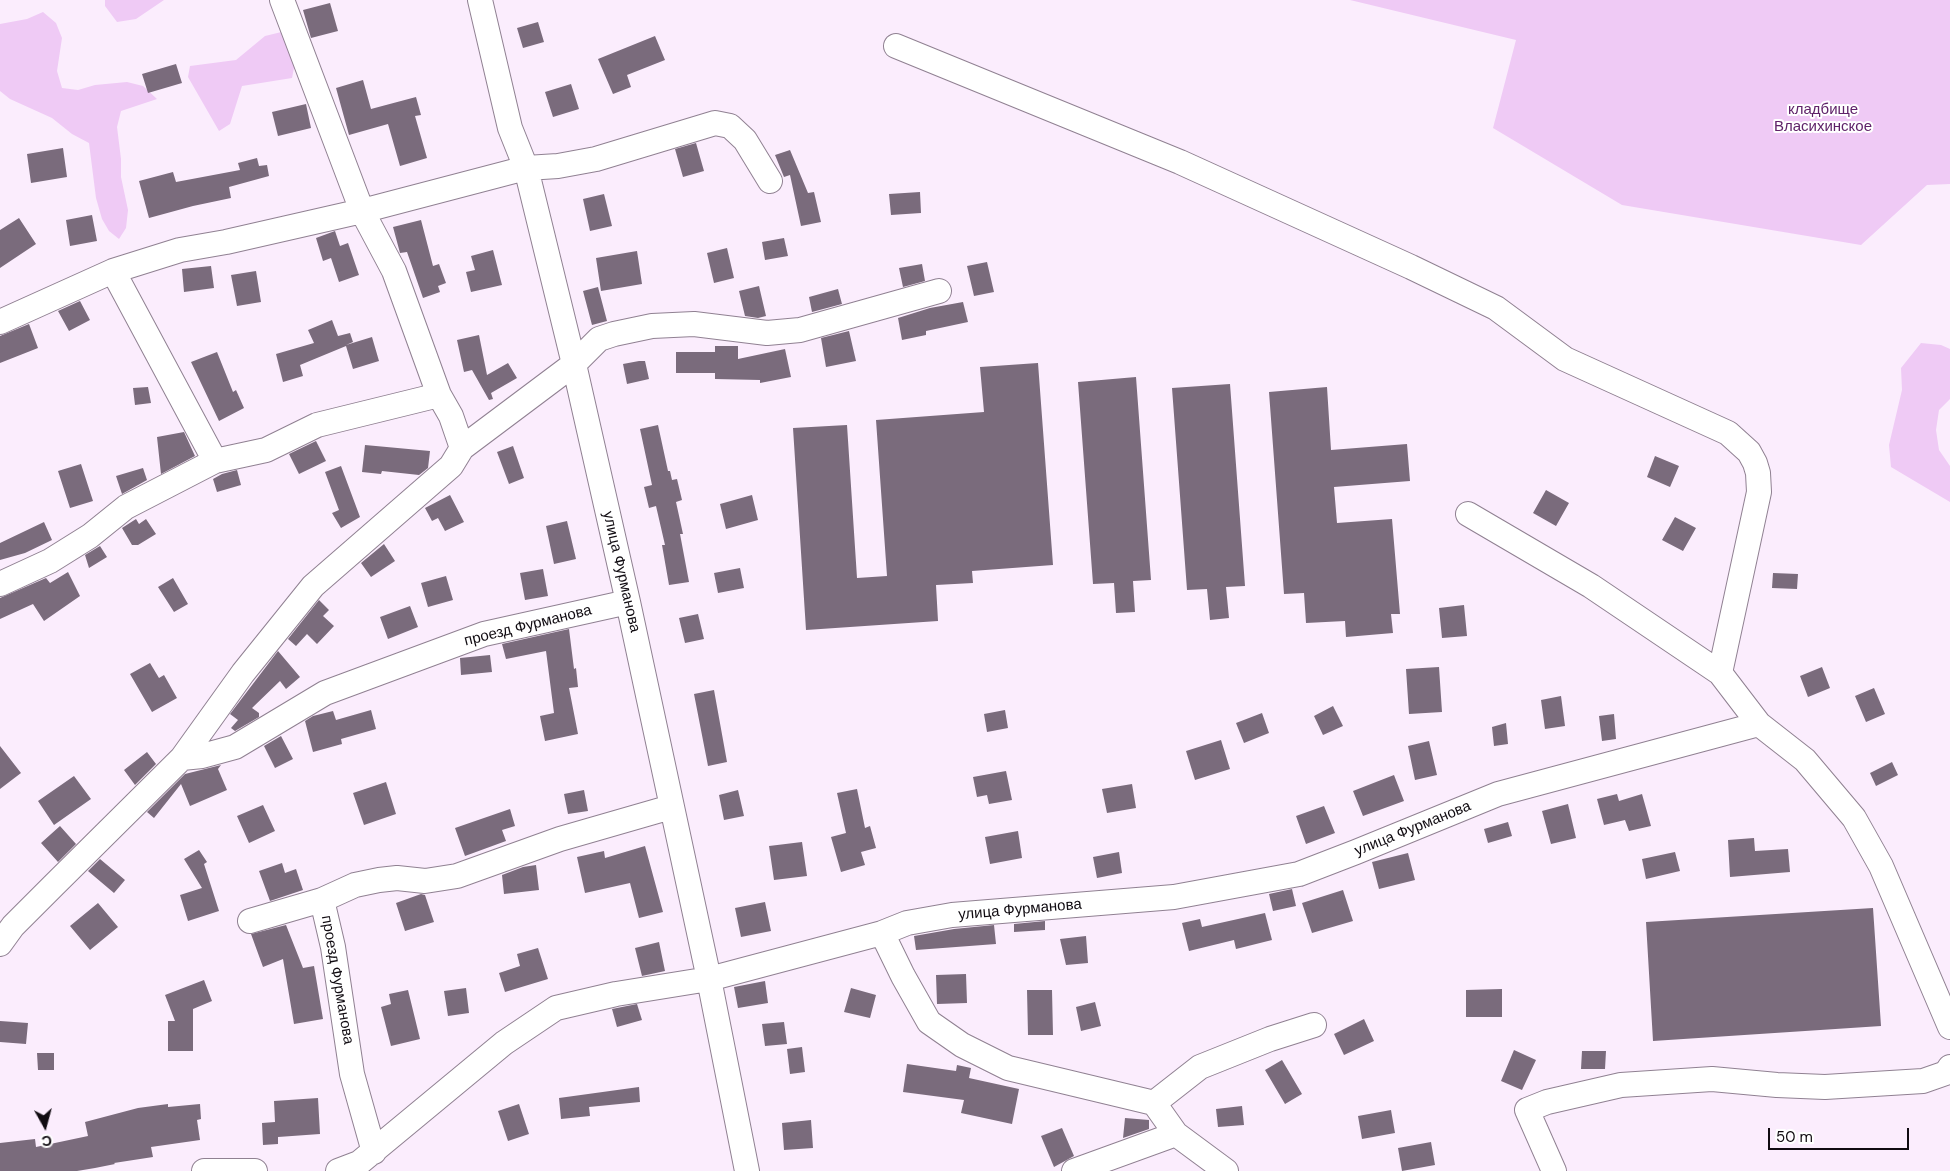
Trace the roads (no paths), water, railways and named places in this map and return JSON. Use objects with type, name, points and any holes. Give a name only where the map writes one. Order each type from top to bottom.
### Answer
[{"type":"street","points":[[282,0],[362,211],[394,271],[439,395],[451,416],[462,448]]},
{"type":"street","name":"улица Фурманова","points":[[480,0],[510,128],[526,168],[574,364],[628,602],[709,979],[747,1171]]},
{"type":"street","points":[[896,46],[1180,162],[1411,267],[1496,308],[1565,359],[1728,433],[1749,452],[1755,462],[1758,473],[1758,492],[1720,673]]},
{"type":"street","points":[[0,322],[113,271],[180,250],[226,242],[362,211],[526,168],[558,166],[596,159],[715,123],[730,126],[745,140],[770,181]]},
{"type":"street","points":[[113,271],[216,461]]},
{"type":"street","points":[[0,944],[13,926],[182,758],[243,673],[313,586],[451,466],[462,448],[574,364],[599,339],[652,326],[694,324],[768,333],[800,330],[939,291]]},
{"type":"street","points":[[0,584],[50,561],[90,536],[126,507],[216,461],[266,450],[318,424],[439,395]]},
{"type":"street","points":[[1468,514],[1591,586],[1720,673],[1759,724],[1805,760],[1854,818],[1881,866],[1950,1027]]},
{"type":"street","name":"проезд Фурманова","points":[[182,758],[202,756],[235,747],[325,693],[484,634],[628,602]]},
{"type":"street","name":"улица Фурманова","points":[[709,979],[882,933],[907,923],[952,915],[1174,897],[1299,874],[1498,794],[1759,724]]},
{"type":"street","name":"проезд Фурманова","points":[[359,1164],[352,1074],[334,956],[322,900],[355,885],[379,880],[397,878],[426,881],[457,876],[560,839],[671,807]]},
{"type":"street","points":[[250,921],[322,900]]},
{"type":"street","points":[[882,933],[903,976],[930,1022],[962,1044],[1008,1068],[1154,1103],[1176,1134],[1226,1171]]},
{"type":"street","points":[[359,1164],[504,1043],[556,1008],[616,994],[709,979]]},
{"type":"street","points":[[1154,1103],[1200,1067],[1270,1039],[1314,1025]]},
{"type":"street","points":[[1554,1171],[1527,1110],[1547,1102],[1621,1085],[1712,1079],[1825,1087],[1922,1081],[1946,1073],[1950,1067]]},
{"type":"street","points":[[1074,1171],[1176,1134]]},
{"type":"street","points":[[204,1171],[255,1171]]},
{"type":"park label","name":"кладбище Власихинское","points":[[1823,118]]}]
